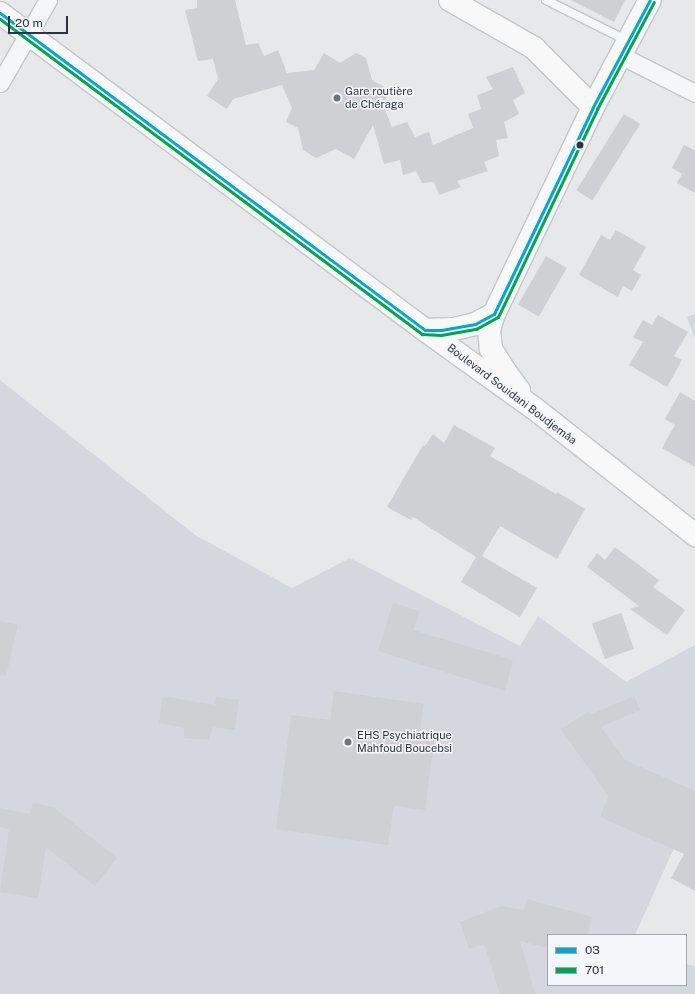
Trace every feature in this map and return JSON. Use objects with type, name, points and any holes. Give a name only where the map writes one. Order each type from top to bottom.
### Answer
[{"type":"main road","points":[[450,0],[534,48],[593,107]]},
{"type":"main road","points":[[535,409],[506,374],[491,350],[489,330],[494,314],[593,107],[650,0]]},
{"type":"main road","name":"Boulevard Souidani Boudjemâa","points":[[0,13],[425,330],[535,409],[695,535]]},
{"type":"main road","points":[[425,330],[454,329],[476,324],[494,314]]},
{"type":"street","points":[[0,83],[48,0]]},
{"type":"street","points":[[624,48],[695,93]]},
{"type":"lane","points":[[546,0],[624,48]]},
{"type":"shaded area","points":[[695,314],[695,339],[687,317]]},
{"type":"shaded area","name":"EHS Psychiatrique Mahfoud Boucebsi","points":[[0,380],[195,535],[292,588],[350,558],[520,646],[538,616],[626,682],[695,645],[695,801],[635,934],[547,934],[547,986],[687,986],[687,964],[695,966],[695,994],[0,994]]},
{"type":"building","name":"Gare routière de Chéraga","points":[[197,0],[235,0],[246,45],[258,43],[264,56],[278,50],[287,73],[314,70],[324,53],[340,63],[356,53],[366,58],[372,80],[390,90],[383,105],[392,127],[407,122],[415,137],[429,132],[433,145],[473,128],[468,114],[481,109],[477,95],[493,89],[486,77],[513,67],[525,93],[513,100],[519,114],[504,122],[508,138],[496,140],[499,156],[484,162],[488,171],[457,181],[461,187],[439,195],[434,182],[422,183],[416,171],[403,175],[400,160],[384,164],[373,125],[354,159],[336,149],[316,158],[303,150],[298,128],[286,122],[292,108],[282,85],[233,99],[227,109],[207,96],[218,79],[213,59],[198,61],[185,10],[197,8]]},
{"type":"building","points":[[571,0],[625,0],[614,22]]},
{"type":"building","points":[[624,114],[640,124],[592,200],[576,190]]},
{"type":"building","points":[[684,145],[694,150],[695,148],[695,193],[677,183],[682,174],[672,168]]},
{"type":"building","points":[[616,230],[646,247],[633,270],[641,275],[632,291],[623,286],[618,297],[579,275],[601,235],[610,240]]},
{"type":"building","points":[[546,256],[567,268],[539,316],[518,304]]},
{"type":"building","points":[[658,315],[688,332],[674,356],[682,360],[667,387],[629,365],[643,342],[633,337],[643,320],[652,325]]},
{"type":"building","points":[[680,392],[695,401],[695,467],[662,448],[675,425],[665,419]]},
{"type":"building","points":[[454,425],[495,448],[490,456],[556,494],[557,492],[585,509],[557,559],[500,526],[482,556],[537,588],[520,617],[461,582],[476,557],[413,517],[411,520],[387,507],[423,445],[425,446],[433,434],[444,443]]},
{"type":"building","points":[[615,547],[659,580],[653,587],[685,610],[667,635],[630,609],[639,606],[587,567],[597,553],[605,560]]},
{"type":"building","points":[[393,603],[420,611],[413,630],[513,660],[505,691],[378,651]]},
{"type":"building","points":[[621,613],[634,649],[605,659],[592,624]]},
{"type":"building","points":[[0,621],[18,625],[6,676],[0,675]]},
{"type":"building","points":[[334,691],[424,704],[419,739],[434,741],[425,810],[394,806],[388,845],[276,829],[291,715],[330,720]]},
{"type":"building","points":[[163,696],[215,705],[216,697],[239,700],[235,730],[213,727],[209,740],[184,738],[184,728],[159,723]]},
{"type":"building","points":[[634,696],[640,710],[601,727],[625,760],[695,791],[695,891],[671,878],[684,854],[600,817],[608,796],[561,729],[589,711],[591,714]]},
{"type":"building","points":[[33,803],[53,807],[117,858],[95,886],[46,847],[38,898],[0,892],[9,829],[0,827],[0,808],[30,814]]},
{"type":"building","points":[[527,899],[592,917],[588,934],[547,934],[547,948],[520,941],[535,994],[500,994],[484,944],[469,949],[460,922],[501,906],[524,910]]},
{"type":"transit line","name":"03","points":[[0,13],[425,330],[441,330],[475,324],[494,314],[593,107],[650,0]]},
{"type":"transit line","name":"701","points":[[0,19],[422,334],[441,335],[476,329],[498,317],[597,109],[654,2]]},
{"type":"place","name":"Gare routière de Chéraga","points":[[337,98]]},
{"type":"place","name":"EHS Psychiatrique Mahfoud Boucebsi","points":[[348,742]]}]
